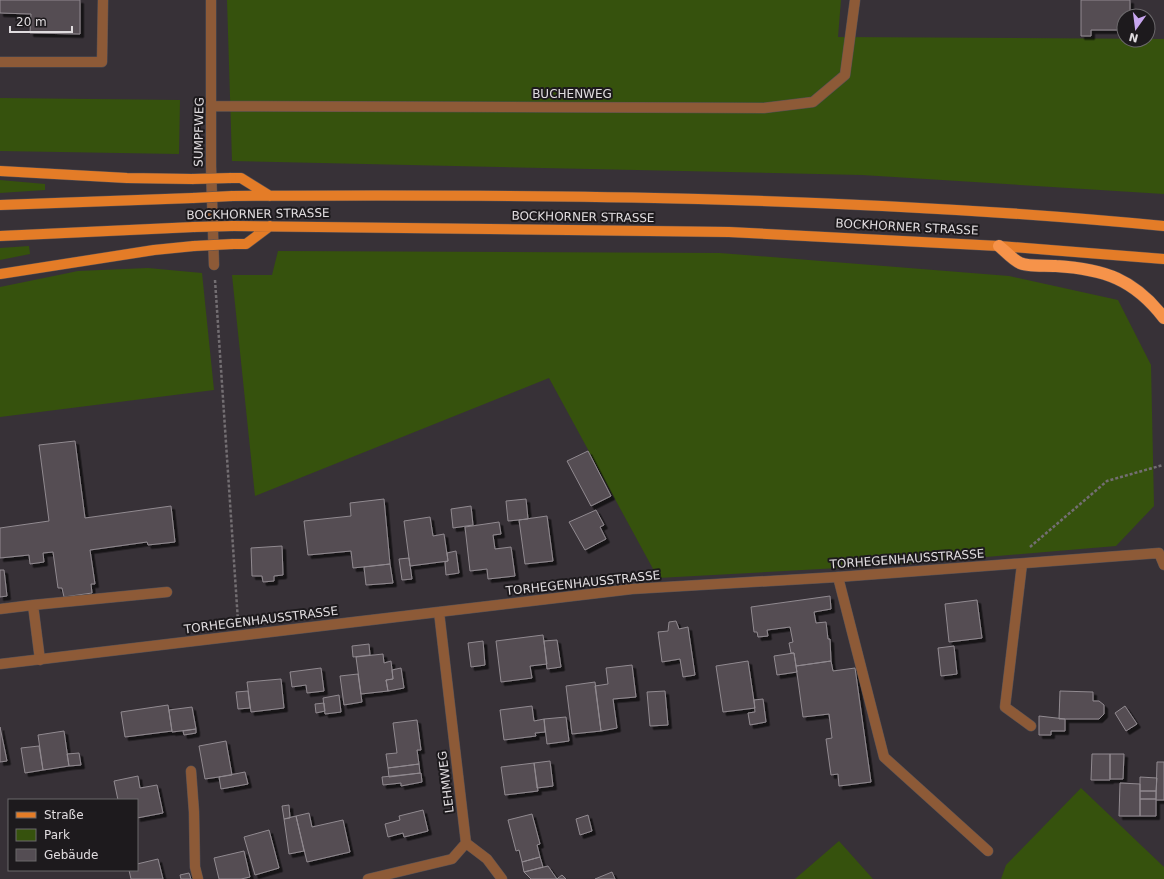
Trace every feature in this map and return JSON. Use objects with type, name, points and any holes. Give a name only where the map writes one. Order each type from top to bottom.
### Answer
[{"type":"highway","points":[[999,246],[1020,264],[1082,268],[1104,273],[1125,281],[1141,292],[1164,318]]},
{"type":"main road","points":[[0,171],[127,178],[240,178],[270,196]]},
{"type":"main road","name":"BOCKHORNER STRASSE","points":[[0,205],[232,196],[454,195],[659,198],[1043,215],[1164,226]]},
{"type":"main road","name":"BOCKHORNER STRASSE","points":[[0,236],[233,226],[729,232],[999,246],[1164,259]]},
{"type":"main road","points":[[0,274],[154,250],[194,246],[246,244],[270,226]]},
{"type":"street","points":[[0,62],[102,62],[103,0]]},
{"type":"street","name":"SUMPFWEG","points":[[211,0],[211,166],[214,265]]},
{"type":"street","name":"BUCHENWEG","points":[[212,106],[764,108],[812,102],[845,75],[855,0]]},
{"type":"street","name":"TORHEGENHAUSSTRASSE","points":[[0,664],[239,637],[632,589],[838,577],[1159,553],[1164,565]]},
{"type":"street","points":[[1022,564],[1005,708],[1031,726]]},
{"type":"street","points":[[838,577],[884,757],[988,851]]},
{"type":"street","points":[[0,609],[166,592]]},
{"type":"street","points":[[34,605],[40,660]]},
{"type":"street","name":"LEHMWEG","points":[[439,612],[466,843]]},
{"type":"street","points":[[191,771],[194,812],[195,867],[198,879]]},
{"type":"street","points":[[368,879],[452,858],[466,843],[487,859],[502,879]]},
{"type":"path","points":[[214,265],[239,637]]},
{"type":"path","points":[[1054,526],[1107,481],[1163,465]]},
{"type":"green space","points":[[227,0],[841,0],[838,37],[1116,39],[1116,48],[1156,48],[1156,39],[1164,39],[1164,194],[862,175],[232,161]]},
{"type":"green space","points":[[0,98],[180,100],[179,154],[0,151]]},
{"type":"green space","points":[[0,180],[45,184],[45,190],[0,193]]},
{"type":"green space","points":[[29,246],[30,254],[0,260],[0,248]]},
{"type":"green space","points":[[278,251],[720,253],[1009,276],[1118,300],[1151,365],[1154,506],[1116,546],[893,565],[658,578],[549,378],[255,496],[232,275],[272,275]]},
{"type":"green space","points":[[148,268],[202,273],[214,390],[0,417],[0,287],[78,271]]},
{"type":"green space","points":[[1081,788],[1164,867],[1164,879],[1001,879],[1006,865]]},
{"type":"green space","points":[[839,841],[873,879],[795,879]]},
{"type":"building","points":[[0,0],[80,0],[80,34],[30,33],[31,14],[0,13]]},
{"type":"building","points":[[1081,0],[1130,0],[1130,8],[1116,8],[1116,30],[1091,30],[1091,36],[1081,36]]},
{"type":"building","points":[[75,441],[85,518],[171,506],[175,542],[148,545],[147,542],[90,550],[95,584],[91,584],[92,593],[64,597],[62,588],[58,588],[53,552],[43,553],[44,562],[30,564],[29,555],[0,558],[0,528],[49,521],[39,445]]},
{"type":"building","points":[[588,451],[611,496],[591,506],[567,461]]},
{"type":"building","points":[[384,499],[390,564],[353,568],[351,551],[308,555],[304,521],[351,516],[350,503]]},
{"type":"building","points":[[526,499],[528,519],[508,521],[506,501]]},
{"type":"building","points":[[471,506],[473,525],[453,528],[451,509]]},
{"type":"building","points":[[596,510],[604,525],[600,527],[606,539],[585,550],[569,522]]},
{"type":"building","points":[[547,516],[553,561],[525,564],[519,520]]},
{"type":"building","points":[[430,517],[433,536],[444,534],[448,561],[410,566],[404,521]]},
{"type":"building","points":[[499,522],[501,534],[493,535],[495,549],[511,547],[515,576],[488,579],[487,569],[470,571],[465,527]]},
{"type":"building","points":[[282,546],[283,575],[274,576],[274,581],[263,582],[262,576],[252,576],[251,548]]},
{"type":"building","points":[[456,551],[459,573],[446,575],[445,562],[448,561],[447,553]]},
{"type":"building","points":[[409,558],[412,579],[402,580],[399,559]]},
{"type":"building","points":[[390,564],[393,583],[366,585],[364,567]]},
{"type":"building","points":[[0,570],[4,570],[7,596],[0,597]]},
{"type":"building","points":[[830,596],[831,609],[814,612],[816,623],[826,622],[828,639],[830,639],[831,661],[796,666],[794,653],[791,653],[789,643],[793,642],[790,627],[767,630],[768,636],[758,637],[757,632],[754,632],[751,607]]},
{"type":"building","points":[[977,600],[982,638],[949,642],[945,604]]},
{"type":"building","points":[[676,621],[679,629],[688,627],[695,675],[683,677],[680,659],[662,662],[658,632],[668,631],[669,622]]},
{"type":"building","points":[[543,635],[547,664],[530,666],[532,678],[501,682],[496,641]]},
{"type":"building","points":[[557,640],[561,667],[547,669],[544,641]]},
{"type":"building","points":[[483,641],[485,665],[471,667],[468,643]]},
{"type":"building","points":[[369,644],[370,655],[353,657],[352,646]]},
{"type":"building","points":[[954,646],[957,674],[941,676],[938,648]]},
{"type":"building","points":[[794,653],[797,672],[777,675],[774,656]]},
{"type":"building","points":[[383,654],[384,663],[391,661],[393,679],[386,680],[388,691],[361,694],[356,657]]},
{"type":"building","points":[[748,661],[755,708],[723,712],[716,666]]},
{"type":"building","points":[[831,661],[833,671],[855,668],[871,782],[839,786],[838,774],[831,775],[826,739],[832,738],[829,714],[803,717],[796,666]]},
{"type":"building","points":[[632,665],[636,697],[613,699],[617,728],[601,731],[595,686],[608,684],[606,668]]},
{"type":"building","points":[[321,668],[324,691],[307,693],[306,685],[292,687],[290,672]]},
{"type":"building","points":[[401,668],[404,688],[388,691],[386,680],[393,679],[392,670]]},
{"type":"building","points":[[358,674],[362,702],[344,705],[340,676]]},
{"type":"building","points":[[281,679],[284,708],[251,712],[247,682]]},
{"type":"building","points":[[595,682],[601,731],[572,734],[566,686]]},
{"type":"building","points":[[248,691],[250,708],[238,709],[236,692]]},
{"type":"building","points":[[665,691],[668,725],[650,726],[647,692]]},
{"type":"building","points":[[1060,691],[1093,692],[1093,701],[1099,701],[1104,705],[1104,714],[1099,719],[1059,719]]},
{"type":"building","points":[[339,695],[341,712],[325,714],[323,698]]},
{"type":"building","points":[[763,699],[766,722],[750,725],[748,713],[755,712],[754,700]]},
{"type":"building","points":[[324,703],[325,711],[316,713],[315,704]]},
{"type":"building","points":[[168,705],[172,731],[125,737],[121,712]]},
{"type":"building","points":[[532,706],[534,721],[544,719],[545,732],[535,733],[536,736],[504,740],[500,710]]},
{"type":"building","points":[[1125,706],[1137,724],[1126,731],[1115,713]]},
{"type":"building","points":[[192,707],[196,729],[172,732],[169,710]]},
{"type":"building","points":[[1039,716],[1065,719],[1065,731],[1051,731],[1051,735],[1039,735]]},
{"type":"building","points":[[566,717],[569,741],[547,744],[544,719]]},
{"type":"building","points":[[417,720],[421,750],[417,750],[419,764],[388,768],[386,754],[397,753],[393,723]]},
{"type":"building","points":[[0,727],[7,761],[0,762]]},
{"type":"building","points":[[196,729],[196,733],[184,735],[183,731]]},
{"type":"building","points":[[64,731],[69,766],[43,770],[38,735]]},
{"type":"building","points":[[226,741],[232,775],[205,779],[199,746]]},
{"type":"building","points":[[39,746],[43,770],[25,773],[21,748]]},
{"type":"building","points":[[79,753],[81,765],[69,766],[67,754]]},
{"type":"building","points":[[1092,754],[1110,754],[1110,780],[1091,780]]},
{"type":"building","points":[[1110,754],[1124,754],[1123,779],[1110,779]]},
{"type":"building","points":[[550,761],[553,786],[537,788],[534,763]]},
{"type":"building","points":[[1157,762],[1164,762],[1164,800],[1156,800]]},
{"type":"building","points":[[534,763],[538,791],[505,795],[501,767]]},
{"type":"building","points":[[419,764],[420,773],[389,777],[388,768]]},
{"type":"building","points":[[245,772],[248,784],[221,789],[219,777]]},
{"type":"building","points":[[421,773],[422,782],[401,786],[401,783],[383,785],[382,777]]},
{"type":"building","points":[[138,776],[140,788],[157,785],[163,813],[138,818],[138,799],[118,799],[114,781]]},
{"type":"building","points":[[1140,777],[1157,778],[1156,791],[1140,791]]},
{"type":"building","points":[[1120,783],[1140,784],[1140,816],[1119,816]]},
{"type":"building","points":[[1140,791],[1156,791],[1156,799],[1140,799]]},
{"type":"building","points":[[1140,799],[1156,799],[1156,816],[1140,816]]},
{"type":"building","points":[[289,805],[290,818],[284,819],[282,806]]},
{"type":"building","points":[[423,810],[428,831],[404,837],[403,833],[388,837],[385,824],[400,820],[399,816]]},
{"type":"building","points":[[309,813],[312,827],[343,820],[350,852],[307,862],[296,816]]},
{"type":"building","points":[[532,814],[540,844],[537,845],[540,857],[522,862],[519,850],[516,851],[508,820]]},
{"type":"building","points":[[588,815],[592,831],[580,835],[576,819]]},
{"type":"building","points":[[296,816],[304,851],[289,854],[284,819]]},
{"type":"building","points":[[269,830],[279,868],[255,875],[244,837]]},
{"type":"building","points":[[244,851],[250,877],[241,879],[219,879],[214,858]]},
{"type":"building","points":[[540,857],[543,867],[524,872],[522,862]]},
{"type":"building","points":[[158,859],[163,879],[131,879],[129,871],[138,871],[138,864]]},
{"type":"building","points":[[548,866],[557,879],[531,879],[524,872]]},
{"type":"building","points":[[612,872],[615,879],[595,879]]},
{"type":"building","points":[[189,873],[191,879],[181,879],[180,875]]},
{"type":"building","points":[[562,875],[566,879],[557,879],[558,878]]}]
